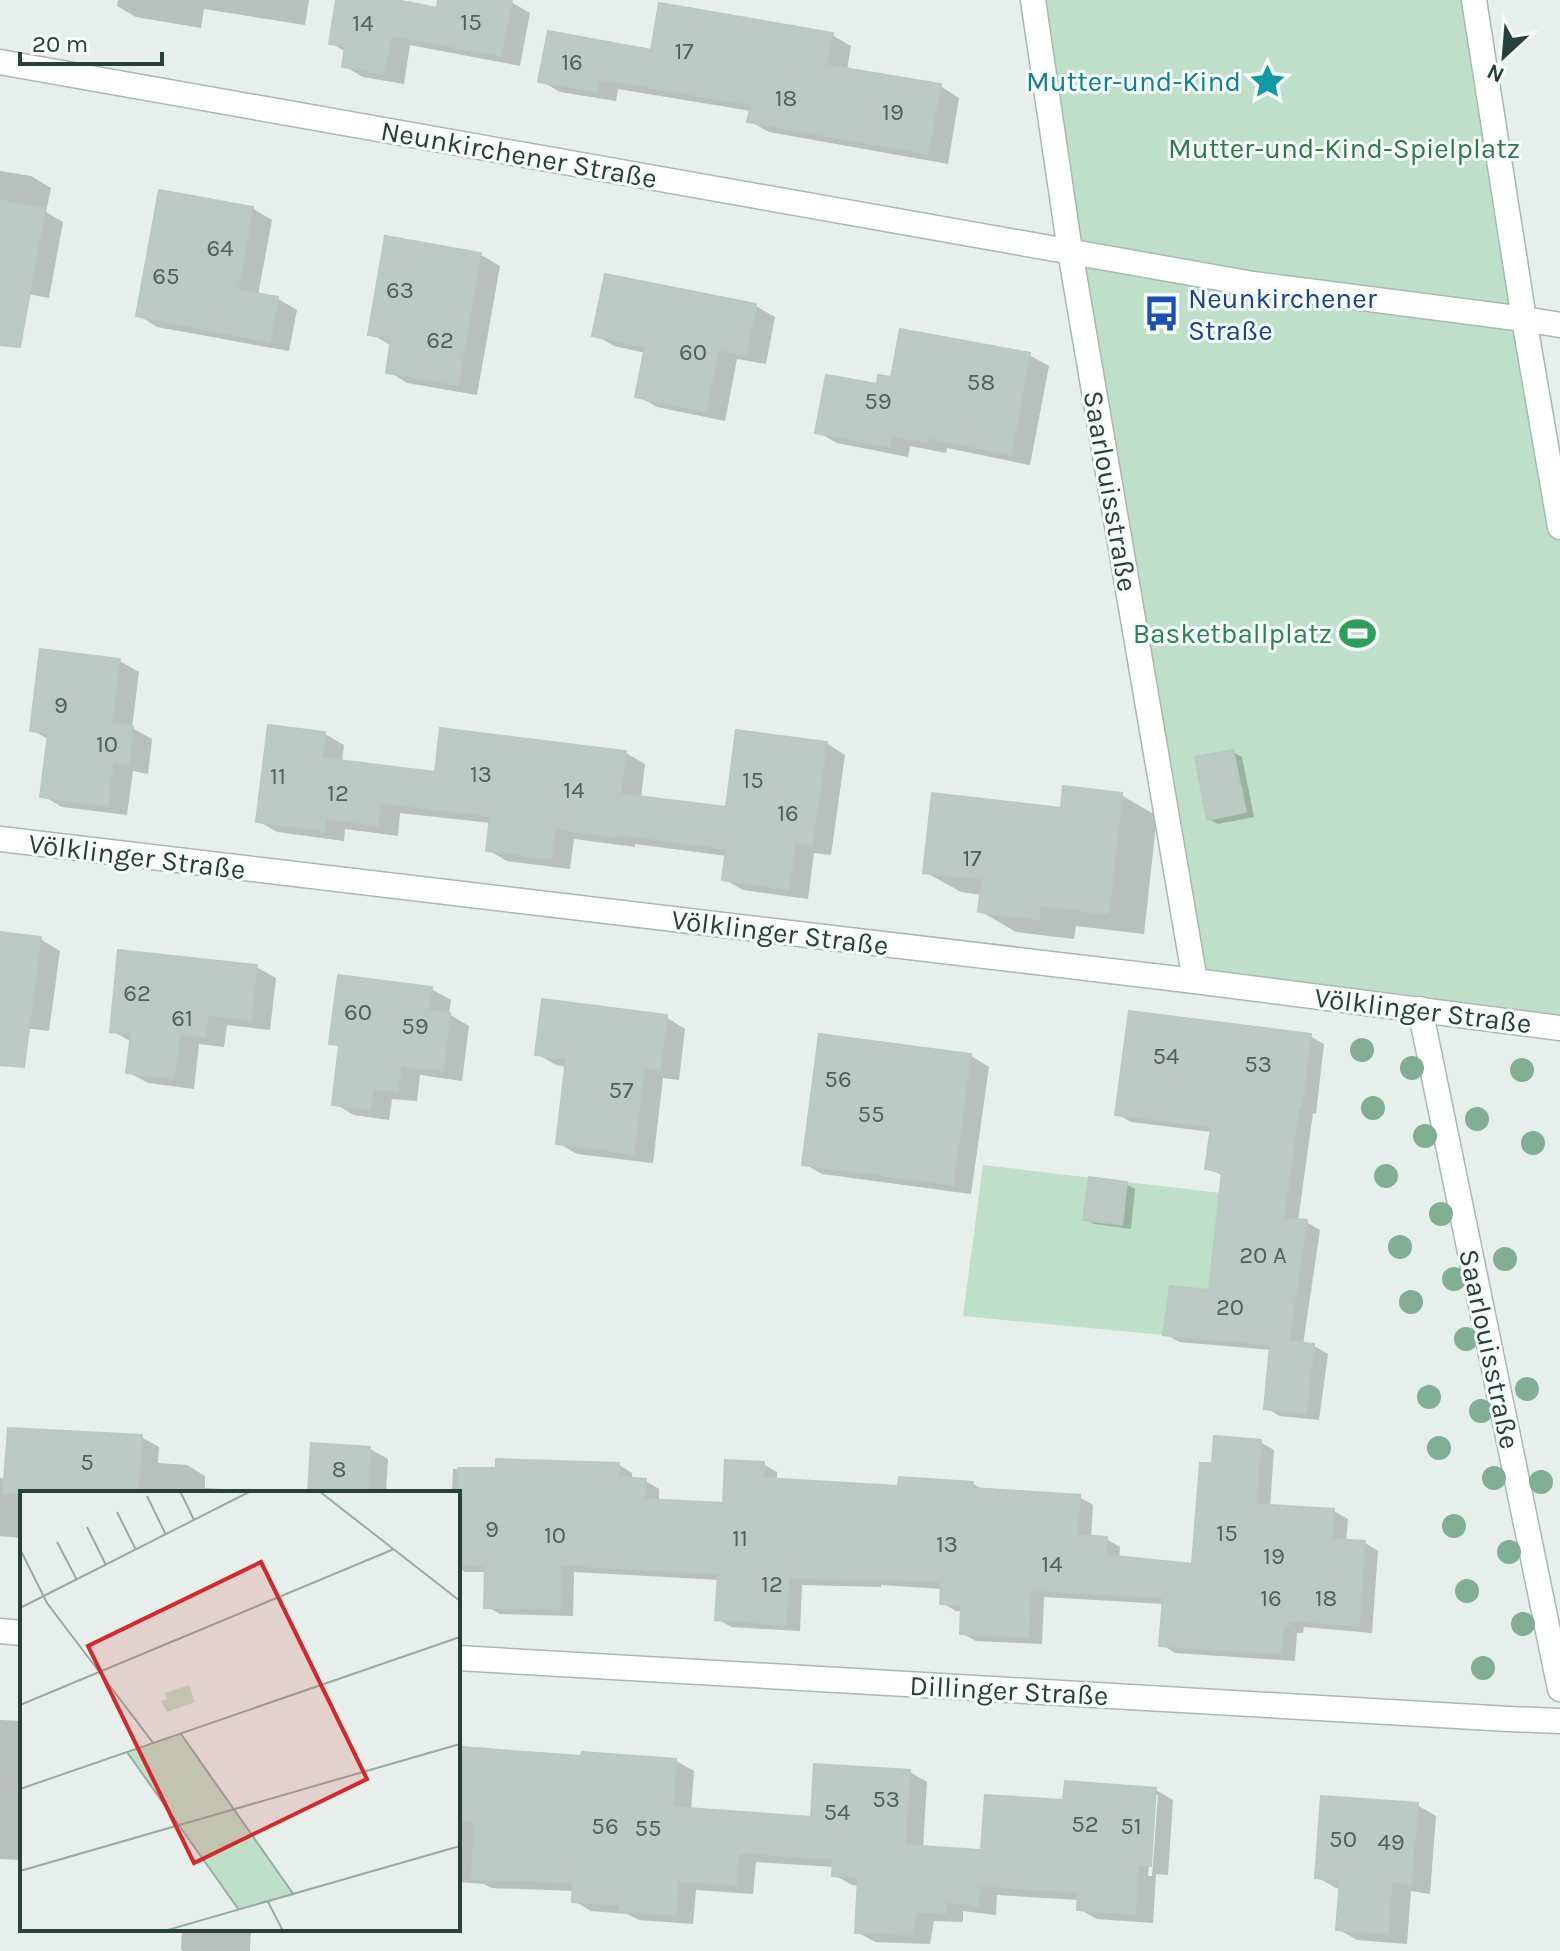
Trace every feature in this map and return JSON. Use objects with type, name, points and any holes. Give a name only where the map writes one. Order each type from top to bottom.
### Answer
[{"type":"street","name":"Saarlouisstraße","points":[[1033,0],[1070,251],[1195,981]]},
{"type":"street","points":[[1474,0],[1560,527]]},
{"type":"street","name":"Neunkirchener Straße","points":[[0,62],[1253,284],[1560,325]]},
{"type":"street","name":"Völklinger Straße","points":[[0,839],[1195,981],[1560,1028]]},
{"type":"street","name":"Saarlouisstraße","points":[[1420,1009],[1560,1689]]},
{"type":"street","points":[[0,1631],[20,1633]]},
{"type":"street","name":"Dillinger Straße","points":[[460,1658],[1560,1721]]},
{"type":"green space","name":"Mutter-und-Kind-Spielplatz","points":[[1033,0],[1474,0],[1560,527],[1560,1028],[1195,981]]},
{"type":"green space","points":[[983,1165],[1221,1193],[1214,1240],[1220,1291],[1170,1286],[1163,1335],[963,1316]]},
{"type":"building","points":[[336,0],[397,0],[437,8],[438,0],[512,0],[501,56],[391,36],[384,74],[342,67],[345,46],[329,44]]},
{"type":"building","points":[[659,3],[833,33],[826,65],[941,84],[928,154],[747,122],[751,105],[599,79],[597,92],[538,82],[548,31],[651,50]]},
{"type":"building","points":[[159,190],[253,207],[238,290],[278,297],[270,342],[136,316]]},
{"type":"building","points":[[0,200],[45,209],[20,347],[0,345]]},
{"type":"building","points":[[385,236],[481,253],[458,385],[386,373],[391,339],[368,335]]},
{"type":"building","points":[[605,274],[756,304],[746,355],[718,350],[706,412],[635,397],[645,347],[592,336]]},
{"type":"building","points":[[900,329],[1030,353],[1011,455],[928,438],[927,443],[891,436],[889,447],[815,433],[826,375],[877,384],[878,375],[891,377]]},
{"type":"building","points":[[40,649],[120,659],[112,723],[133,726],[129,764],[113,762],[108,806],[40,797],[48,734],[30,731]]},
{"type":"building","points":[[268,725],[325,732],[322,758],[435,772],[440,728],[626,751],[621,794],[726,807],[736,730],[827,742],[812,845],[795,843],[789,890],[722,880],[726,849],[616,834],[616,837],[555,829],[551,859],[486,851],[490,816],[381,803],[378,826],[326,819],[325,831],[256,822]]},
{"type":"building","points":[[1233,750],[1246,812],[1207,820],[1195,757]]},
{"type":"building","points":[[1063,786],[1122,793],[1109,914],[1040,906],[1039,920],[978,912],[982,879],[923,873],[932,793],[1061,808]]},
{"type":"building","points":[[0,932],[41,937],[24,1067],[0,1065]]},
{"type":"building","points":[[118,950],[257,965],[251,1020],[208,1015],[205,1037],[180,1034],[174,1079],[126,1073],[131,1034],[110,1032]]},
{"type":"building","points":[[338,975],[432,987],[429,1010],[450,1013],[443,1071],[401,1066],[398,1092],[373,1089],[370,1110],[332,1105],[339,1045],[329,1044]]},
{"type":"building","points":[[542,999],[667,1015],[660,1070],[644,1068],[634,1154],[556,1144],[566,1059],[535,1055]]},
{"type":"building","points":[[1129,1011],[1311,1034],[1284,1218],[1307,1220],[1289,1341],[1314,1344],[1306,1414],[1264,1409],[1270,1345],[1163,1335],[1170,1286],[1209,1290],[1222,1172],[1205,1169],[1211,1127],[1115,1115]]},
{"type":"building","points":[[819,1034],[971,1054],[953,1185],[802,1165]]},
{"type":"building","points":[[1089,1177],[1127,1182],[1122,1225],[1083,1220]]},
{"type":"building","points":[[8,1428],[142,1435],[138,1491],[3,1493]]},
{"type":"building","points":[[1214,1436],[1261,1440],[1256,1504],[1334,1509],[1332,1539],[1365,1541],[1359,1626],[1290,1621],[1289,1626],[1283,1626],[1281,1654],[1159,1646],[1163,1598],[1031,1590],[1028,1637],[960,1634],[961,1605],[940,1604],[941,1582],[789,1578],[786,1625],[715,1620],[718,1574],[561,1565],[560,1609],[484,1608],[485,1566],[460,1565],[458,1468],[496,1468],[496,1459],[619,1463],[618,1477],[646,1479],[645,1499],[723,1503],[725,1460],[764,1462],[763,1478],[898,1486],[899,1477],[973,1482],[972,1488],[1080,1495],[1077,1535],[1107,1537],[1106,1555],[1192,1564],[1200,1463],[1212,1463]]},
{"type":"building","points":[[311,1443],[370,1447],[368,1491],[308,1491]]},
{"type":"building","points":[[460,1747],[676,1759],[673,1807],[811,1817],[814,1764],[910,1770],[905,1845],[981,1850],[985,1795],[1063,1800],[1065,1781],[1156,1788],[1151,1866],[1138,1865],[1135,1914],[1077,1910],[1078,1892],[980,1886],[978,1906],[946,1902],[946,1913],[916,1912],[912,1935],[855,1933],[858,1878],[832,1876],[833,1859],[738,1853],[736,1885],[678,1881],[676,1915],[619,1911],[620,1905],[572,1902],[573,1882],[472,1879],[474,1822],[460,1821]]},
{"type":"building","points":[[1321,1796],[1418,1803],[1411,1884],[1392,1882],[1388,1934],[1336,1930],[1340,1880],[1315,1878]]},
{"type":"place","name":"Mutter-und-Kind","points":[[1267,81]]},
{"type":"place","name":"Neunkirchener Straße","points":[[1162,314]]},
{"type":"place","name":"Basketballplatz","points":[[1358,633]]}]
